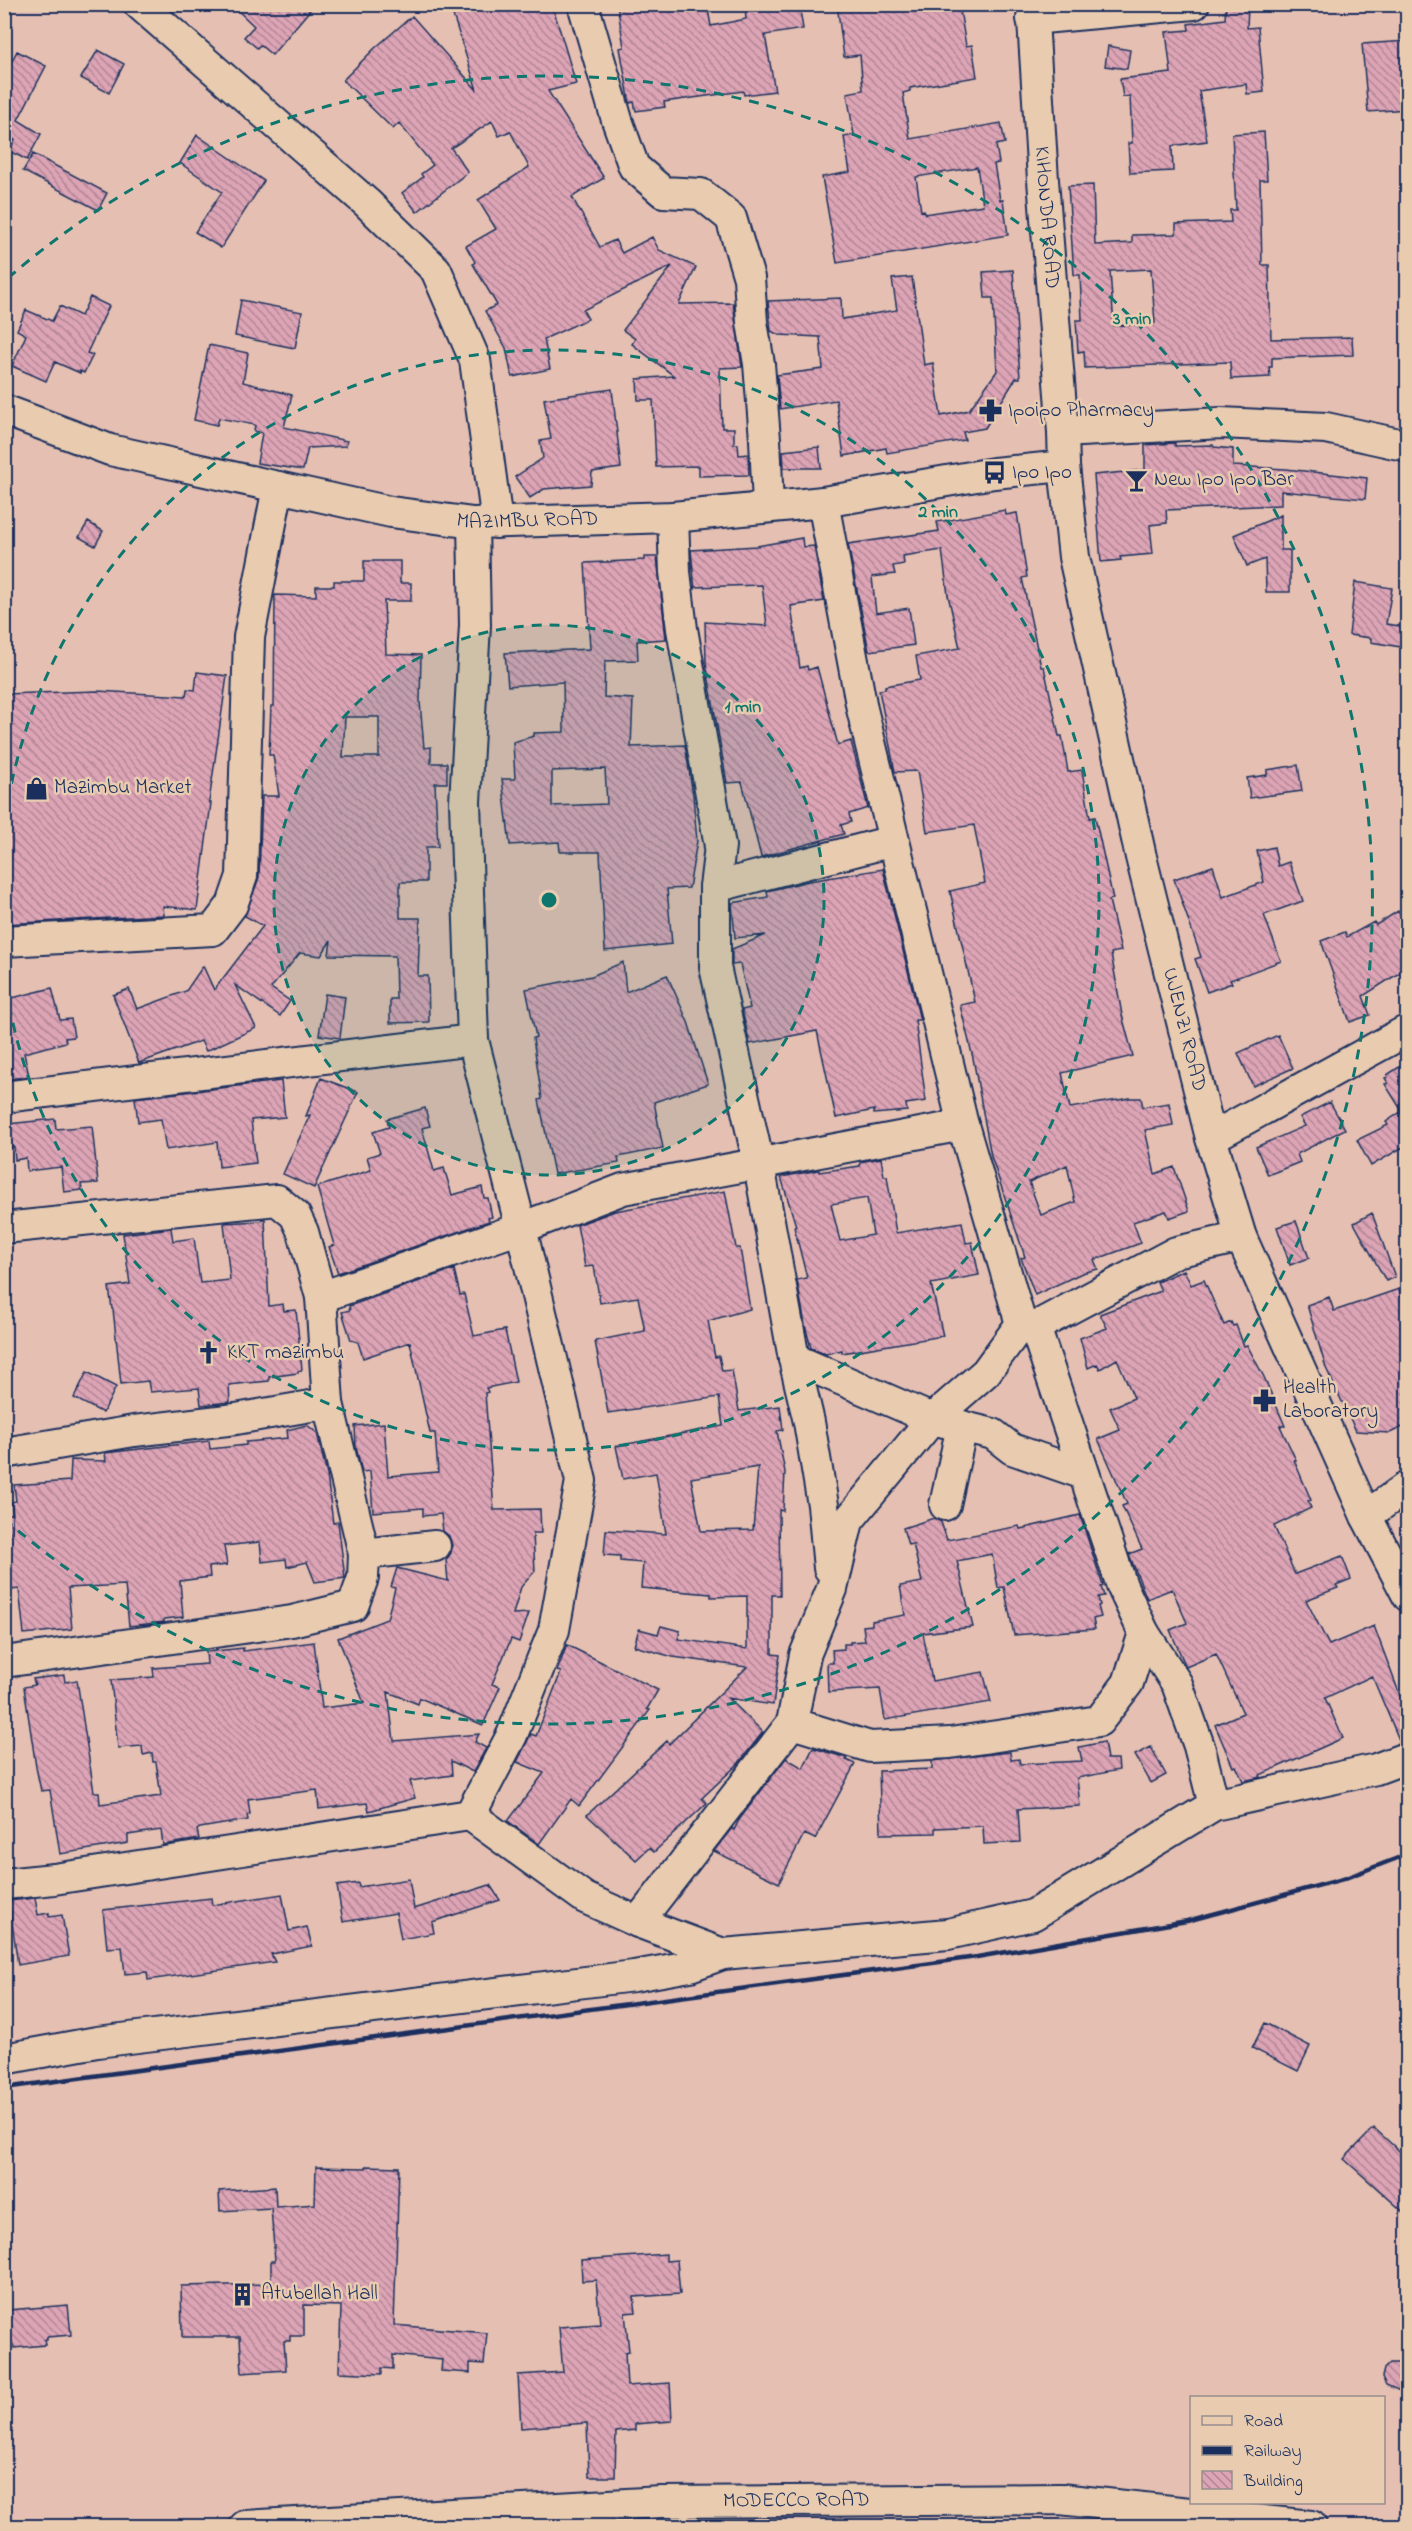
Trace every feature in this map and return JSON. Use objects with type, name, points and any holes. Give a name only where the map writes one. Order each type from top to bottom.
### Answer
[{"type":"street","points":[[139,4],[367,203],[436,270],[475,360],[485,523],[475,625],[465,802],[473,1040],[521,1228],[581,1481],[554,1630],[512,1735],[470,1815]]},
{"type":"street","points":[[583,4],[617,120],[634,167],[663,192],[700,194],[730,218],[750,278],[752,322],[759,364],[765,439],[768,506]]},
{"type":"street","points":[[1032,12],[1194,4]]},
{"type":"street","name":"KIHONDA ROAD","points":[[1032,12],[1063,432]]},
{"type":"street","name":"MAZIMBU ROAD","points":[[4,410],[110,450],[391,512],[485,523],[673,517],[823,502],[964,478],[1064,466]]},
{"type":"street","points":[[1063,432],[1221,423],[1326,428],[1407,446]]},
{"type":"street","name":"UJENZI ROAD","points":[[1063,432],[1064,466],[1074,557],[1141,857],[1211,1138],[1241,1237],[1366,1516],[1407,1596]]},
{"type":"street","points":[[4,941],[213,930],[232,905],[242,876],[249,637],[278,487]]},
{"type":"street","points":[[823,502],[862,709],[963,1125],[1028,1325],[1084,1474],[1122,1586],[1144,1633],[1177,1684],[1199,1746],[1214,1805]]},
{"type":"street","points":[[673,517],[675,572],[682,629],[720,846],[715,886],[715,967],[759,1165],[794,1359],[809,1422],[831,1589]]},
{"type":"street","points":[[715,886],[893,841]]},
{"type":"street","points":[[1211,1138],[1407,1030]]},
{"type":"street","points":[[4,1097],[473,1040]]},
{"type":"street","points":[[321,1297],[521,1228],[623,1189],[963,1125]]},
{"type":"street","points":[[4,1228],[277,1200],[295,1215],[321,1297],[328,1403],[364,1554],[363,1578],[353,1606],[292,1621],[4,1662]]},
{"type":"street","points":[[638,1922],[792,1723],[805,1655],[831,1589],[848,1521],[932,1419],[986,1372],[1028,1325],[1176,1252],[1241,1237]]},
{"type":"street","points":[[794,1359],[932,1419],[993,1434],[1012,1449],[1084,1474]]},
{"type":"street","points":[[4,1453],[134,1431],[236,1419],[328,1403]]},
{"type":"street","points":[[945,1505],[962,1426]]},
{"type":"street","points":[[1366,1516],[1407,1486]]},
{"type":"street","points":[[364,1554],[435,1546]]},
{"type":"street","points":[[792,1723],[870,1747],[950,1743],[1099,1721],[1128,1683],[1144,1633]]},
{"type":"street","points":[[4,2059],[97,2042],[634,1976],[690,1966],[723,1954],[948,1934],[1033,1915],[1214,1805],[1376,1768],[1407,1757]]},
{"type":"street","points":[[4,1884],[54,1879],[470,1815],[585,1899],[723,1954]]},
{"type":"street","name":"MODECCO ROAD","points":[[245,2526],[412,2521],[661,2502],[1060,2499],[1198,2520],[1311,2526]]},
{"type":"building","points":[[231,4],[315,4],[272,55],[260,45],[257,48],[244,37],[254,26]]},
{"type":"building","points":[[487,4],[491,11],[513,4],[552,4],[576,84],[548,91],[604,178],[572,197],[600,247],[615,240],[622,253],[652,237],[659,250],[696,267],[679,304],[733,303],[742,367],[720,368],[722,428],[734,428],[734,444],[738,444],[739,455],[748,454],[749,475],[699,476],[699,466],[656,467],[653,400],[638,400],[637,379],[674,376],[632,344],[635,339],[623,330],[672,266],[583,310],[588,319],[544,339],[550,369],[512,377],[506,348],[485,311],[497,305],[473,264],[475,262],[466,246],[496,229],[478,200],[529,167],[510,131],[499,136],[492,121],[451,148],[468,172],[417,212],[402,193],[423,177],[421,174],[433,165],[399,123],[393,129],[343,80],[412,16],[477,90],[453,15]]},
{"type":"building","points":[[617,4],[707,4],[711,26],[746,19],[745,7],[749,7],[749,4],[799,4],[803,29],[765,35],[775,91],[744,95],[743,91],[664,102],[665,107],[636,111],[634,102],[630,103],[620,48],[624,47]]},
{"type":"building","points":[[837,4],[959,4],[966,46],[972,45],[977,77],[910,88],[910,91],[903,93],[910,139],[1001,123],[1005,143],[996,145],[999,163],[994,164],[1000,200],[1003,200],[1008,235],[837,263],[822,177],[850,172],[844,137],[854,135],[847,93],[863,90],[860,55],[844,57]],"holes":[[[977,167],[983,205],[925,214],[924,210],[921,211],[916,177]]]},
{"type":"building","points":[[1226,5],[1248,7],[1247,28],[1258,27],[1264,92],[1247,94],[1246,84],[1199,91],[1207,141],[1172,146],[1173,171],[1130,173],[1128,143],[1132,143],[1130,96],[1123,97],[1120,79],[1171,73],[1166,32],[1189,30],[1188,24],[1225,19]]},
{"type":"building","points":[[1407,41],[1407,109],[1368,112],[1362,44]]},
{"type":"building","points":[[1108,46],[1130,50],[1127,69],[1105,66]]},
{"type":"building","points":[[98,50],[124,64],[109,93],[81,78]]},
{"type":"building","points":[[17,51],[46,66],[18,120],[41,134],[27,160],[9,151],[15,140],[9,137],[4,147],[4,76]]},
{"type":"building","points":[[1264,132],[1267,180],[1260,180],[1262,265],[1269,265],[1271,339],[1352,337],[1353,355],[1272,358],[1272,367],[1269,367],[1270,377],[1231,379],[1230,362],[1085,368],[1084,351],[1078,352],[1076,320],[1082,320],[1080,275],[1074,275],[1068,186],[1093,185],[1095,245],[1132,243],[1132,235],[1176,234],[1176,224],[1231,222],[1230,210],[1236,210],[1232,134]],"holes":[[[1151,269],[1155,323],[1114,326],[1110,271]]]},
{"type":"building","points":[[197,135],[264,181],[221,248],[195,232],[222,192],[180,163]]},
{"type":"building","points":[[33,154],[107,193],[98,210],[23,171]]},
{"type":"building","points":[[1013,270],[1020,378],[1016,378],[985,428],[963,432],[965,440],[887,453],[886,448],[844,456],[836,400],[780,409],[777,375],[823,369],[820,337],[779,335],[771,331],[768,301],[841,298],[842,319],[897,310],[892,279],[912,277],[924,365],[933,363],[941,416],[969,410],[997,371],[993,298],[985,298],[983,272]]},
{"type":"building","points":[[90,297],[109,306],[87,353],[93,355],[84,373],[55,362],[46,381],[12,366],[26,335],[17,330],[26,310],[52,321],[60,306],[81,316]]},
{"type":"building","points":[[241,300],[302,312],[295,348],[235,336]]},
{"type":"building","points":[[209,345],[248,353],[243,382],[292,395],[284,427],[347,441],[346,446],[308,448],[303,470],[257,463],[262,433],[254,431],[255,425],[219,418],[217,425],[194,420]]},
{"type":"building","points":[[612,389],[621,468],[592,472],[591,485],[544,489],[530,498],[515,477],[543,458],[540,441],[551,439],[544,399]]},
{"type":"building","points":[[1175,443],[1175,446],[1213,445],[1233,449],[1233,466],[1367,478],[1365,499],[1281,491],[1281,505],[1166,510],[1167,523],[1150,525],[1153,554],[1120,557],[1121,560],[1101,562],[1094,475],[1145,470],[1145,445]]},
{"type":"building","points":[[819,447],[821,468],[784,468],[783,451]]},
{"type":"building","points":[[1005,510],[1006,515],[1017,513],[1027,577],[1022,578],[1041,667],[1044,667],[1059,736],[1062,736],[1068,772],[1082,770],[1090,818],[1095,817],[1113,899],[1109,900],[1121,951],[1111,953],[1122,1015],[1133,1056],[1062,1073],[1070,1108],[1130,1098],[1141,1098],[1143,1107],[1169,1103],[1173,1125],[1145,1130],[1155,1174],[1174,1167],[1189,1211],[1169,1218],[1166,1211],[1133,1222],[1141,1243],[1094,1260],[1098,1269],[1082,1273],[1035,1295],[1021,1258],[1025,1257],[991,1156],[973,1058],[960,1005],[975,1002],[950,891],[985,883],[974,825],[927,832],[917,771],[895,772],[879,690],[885,689],[885,686],[920,680],[916,656],[960,648],[948,595],[942,550],[903,556],[904,564],[893,566],[895,574],[872,577],[876,613],[909,608],[914,645],[869,651],[848,544],[939,531],[937,522]],"holes":[[[1067,1165],[1075,1202],[1041,1215],[1029,1182]]]},
{"type":"building","points":[[1281,515],[1281,550],[1290,550],[1290,592],[1266,592],[1265,559],[1247,566],[1234,535]]},
{"type":"building","points":[[88,522],[103,531],[95,546],[79,537]]},
{"type":"building","points":[[802,538],[803,547],[814,546],[824,601],[791,606],[800,668],[807,666],[808,670],[817,667],[838,745],[851,741],[868,808],[849,814],[851,822],[841,825],[844,834],[761,857],[742,782],[727,783],[706,663],[705,622],[767,626],[762,585],[695,587],[695,590],[691,550],[757,546]]},
{"type":"building","points":[[644,557],[657,557],[666,639],[637,641],[638,660],[605,661],[604,697],[633,699],[631,747],[685,745],[697,841],[689,888],[667,889],[672,944],[605,951],[600,852],[560,852],[559,842],[510,845],[502,779],[515,779],[513,742],[534,736],[534,733],[564,732],[563,682],[508,686],[505,653],[590,649],[585,563],[644,560]],"holes":[[[605,769],[607,804],[552,806],[552,771]]]},
{"type":"building","points":[[364,561],[400,561],[400,583],[411,583],[411,601],[384,601],[386,654],[421,655],[420,702],[424,748],[431,747],[431,763],[447,763],[447,783],[435,783],[438,847],[426,847],[426,882],[400,882],[400,918],[420,918],[418,976],[428,976],[429,1022],[390,1023],[390,999],[396,999],[395,956],[329,955],[331,940],[321,956],[300,953],[271,988],[290,1001],[280,1016],[235,985],[256,1028],[206,1051],[201,1041],[139,1063],[113,995],[129,989],[137,1009],[186,991],[203,966],[214,990],[263,926],[245,916],[259,877],[262,796],[279,796],[273,755],[269,755],[271,706],[274,706],[275,595],[316,596],[316,586],[334,586],[334,581],[364,581]],"holes":[[[345,717],[379,717],[379,757],[343,757]]]},
{"type":"building","points":[[1355,582],[1392,588],[1386,624],[1407,627],[1407,648],[1371,642],[1371,638],[1349,635]]},
{"type":"building","points":[[197,672],[227,676],[209,802],[211,803],[197,910],[163,906],[164,915],[4,924],[4,694],[97,691],[186,696],[187,689],[195,690]]},
{"type":"building","points":[[1298,765],[1302,791],[1250,798],[1247,778],[1267,775],[1267,770]]},
{"type":"building","points":[[1274,847],[1278,866],[1289,862],[1303,901],[1264,915],[1281,961],[1230,980],[1232,983],[1207,992],[1195,959],[1201,957],[1174,879],[1213,866],[1223,897],[1264,882],[1257,851]]},
{"type":"building","points":[[883,869],[920,1020],[915,1020],[926,1101],[906,1104],[907,1111],[874,1114],[874,1110],[836,1118],[817,1031],[750,1044],[742,1010],[750,1008],[740,964],[732,965],[732,949],[766,935],[735,938],[732,903],[768,897],[767,891],[809,881]]},
{"type":"building","points":[[1398,911],[1407,926],[1407,968],[1363,996],[1370,1015],[1350,1022],[1321,941],[1345,932],[1347,937],[1374,922],[1376,925]]},
{"type":"building","points":[[623,962],[626,992],[667,975],[688,1022],[708,1084],[654,1102],[663,1148],[618,1157],[619,1163],[554,1174],[539,1100],[542,1099],[533,1038],[536,1037],[526,989],[592,976]]},
{"type":"building","points":[[52,988],[60,1020],[71,1019],[74,1037],[65,1038],[66,1042],[24,1053],[29,1076],[4,1080],[4,1000]]},
{"type":"building","points":[[325,994],[345,997],[340,1038],[319,1035]]},
{"type":"building","points":[[1278,1035],[1293,1068],[1253,1086],[1238,1053]]},
{"type":"building","points":[[1407,1062],[1407,1153],[1403,1147],[1371,1166],[1357,1140],[1388,1125],[1386,1122],[1402,1111],[1385,1084],[1388,1083],[1385,1078]]},
{"type":"building","points":[[321,1078],[358,1092],[314,1188],[283,1174],[310,1115],[306,1116]]},
{"type":"building","points":[[281,1081],[285,1117],[251,1120],[256,1163],[219,1167],[217,1142],[166,1150],[161,1119],[138,1122],[135,1098]]},
{"type":"building","points":[[1330,1102],[1345,1129],[1297,1154],[1300,1162],[1268,1175],[1256,1147],[1305,1126],[1300,1117]]},
{"type":"building","points":[[425,1108],[430,1126],[422,1128],[434,1171],[444,1168],[452,1195],[482,1187],[484,1198],[488,1198],[492,1217],[488,1218],[489,1221],[338,1273],[329,1247],[334,1245],[317,1187],[371,1170],[367,1157],[380,1153],[373,1132],[389,1127],[387,1119]]},
{"type":"building","points":[[55,1119],[56,1129],[92,1126],[98,1183],[81,1184],[82,1190],[64,1192],[61,1167],[27,1171],[26,1158],[15,1160],[14,1147],[10,1147],[8,1124]]},
{"type":"building","points":[[881,1158],[884,1176],[887,1176],[896,1233],[962,1222],[966,1243],[972,1242],[979,1275],[931,1284],[943,1336],[826,1354],[811,1348],[805,1325],[797,1280],[807,1278],[794,1227],[796,1226],[781,1177],[860,1166],[860,1162]],"holes":[[[867,1198],[873,1235],[840,1241],[831,1204]]]},
{"type":"building","points":[[725,1191],[736,1248],[740,1248],[750,1309],[708,1321],[715,1357],[719,1356],[722,1371],[732,1370],[739,1411],[780,1406],[783,1430],[777,1431],[785,1472],[783,1511],[779,1510],[780,1595],[772,1595],[772,1654],[780,1655],[773,1705],[728,1698],[763,1732],[738,1764],[702,1798],[707,1803],[654,1852],[649,1848],[636,1860],[587,1815],[667,1741],[669,1744],[747,1667],[673,1657],[634,1646],[639,1629],[658,1634],[661,1626],[680,1631],[678,1639],[747,1649],[747,1596],[711,1597],[711,1594],[641,1588],[643,1563],[620,1561],[620,1556],[604,1555],[606,1530],[666,1534],[656,1473],[623,1479],[616,1446],[723,1426],[719,1397],[608,1413],[595,1341],[645,1331],[638,1297],[600,1303],[594,1266],[585,1267],[577,1225],[615,1211]],"holes":[[[758,1467],[753,1530],[701,1531],[691,1478]]]},
{"type":"building","points":[[1372,1213],[1395,1277],[1386,1281],[1354,1223]]},
{"type":"building","points":[[265,1219],[269,1306],[283,1304],[284,1311],[296,1310],[302,1370],[298,1373],[269,1377],[269,1381],[229,1385],[230,1402],[201,1405],[199,1388],[150,1392],[148,1381],[121,1384],[109,1287],[130,1284],[123,1234],[171,1228],[173,1241],[194,1238],[200,1283],[230,1280],[224,1223],[261,1221]]},
{"type":"building","points":[[1296,1221],[1309,1258],[1290,1265],[1277,1227]]},
{"type":"building","points":[[454,1269],[460,1295],[464,1294],[474,1336],[505,1330],[516,1382],[486,1388],[488,1392],[485,1393],[494,1510],[540,1509],[541,1533],[533,1533],[535,1571],[521,1587],[513,1614],[529,1613],[519,1642],[511,1639],[492,1684],[500,1687],[483,1725],[420,1698],[418,1704],[388,1692],[394,1741],[479,1734],[475,1742],[486,1748],[473,1772],[451,1761],[452,1775],[410,1781],[415,1798],[369,1811],[367,1803],[319,1809],[317,1790],[248,1799],[250,1814],[247,1815],[248,1820],[200,1828],[197,1830],[199,1839],[163,1845],[161,1830],[128,1835],[128,1843],[60,1854],[50,1790],[41,1791],[36,1767],[24,1687],[35,1685],[33,1679],[64,1675],[65,1682],[77,1680],[94,1792],[99,1792],[100,1804],[161,1796],[156,1762],[153,1762],[152,1753],[143,1755],[142,1746],[118,1748],[111,1680],[154,1677],[153,1668],[207,1664],[206,1652],[243,1648],[243,1651],[314,1642],[322,1708],[364,1703],[338,1638],[387,1619],[395,1588],[391,1587],[397,1568],[448,1581],[446,1560],[451,1553],[452,1545],[449,1536],[443,1531],[441,1514],[423,1516],[423,1508],[373,1512],[370,1471],[362,1472],[356,1447],[355,1426],[384,1423],[388,1476],[438,1472],[435,1433],[430,1433],[410,1342],[363,1358],[358,1342],[351,1340],[342,1312],[350,1310],[349,1306]]},
{"type":"building","points":[[1184,1270],[1191,1285],[1204,1280],[1224,1325],[1231,1322],[1233,1326],[1236,1325],[1244,1346],[1247,1345],[1264,1377],[1285,1426],[1280,1426],[1311,1500],[1308,1501],[1311,1508],[1274,1526],[1295,1574],[1342,1556],[1351,1579],[1336,1585],[1338,1588],[1306,1600],[1329,1645],[1374,1626],[1407,1714],[1407,1740],[1400,1742],[1372,1676],[1325,1698],[1343,1738],[1260,1775],[1261,1777],[1243,1781],[1236,1766],[1233,1767],[1215,1725],[1243,1713],[1216,1654],[1186,1667],[1170,1630],[1187,1623],[1172,1589],[1147,1599],[1129,1554],[1142,1549],[1122,1506],[1127,1504],[1098,1439],[1120,1430],[1110,1408],[1134,1398],[1117,1359],[1100,1369],[1097,1364],[1088,1368],[1080,1338],[1107,1328],[1100,1314],[1161,1291],[1157,1282]]},
{"type":"building","points":[[1399,1289],[1407,1315],[1407,1425],[1390,1433],[1356,1431],[1326,1368],[1307,1305],[1329,1297],[1334,1311]]},
{"type":"building","points":[[87,1372],[116,1387],[103,1413],[74,1398]]},
{"type":"building","points":[[307,1425],[317,1433],[327,1475],[333,1523],[338,1522],[345,1578],[315,1582],[307,1562],[287,1567],[286,1559],[262,1562],[260,1542],[224,1546],[227,1565],[209,1567],[210,1577],[180,1581],[183,1617],[164,1619],[164,1622],[129,1626],[125,1585],[68,1588],[72,1629],[24,1634],[19,1589],[4,1591],[4,1535],[10,1535],[7,1514],[13,1514],[11,1502],[16,1501],[14,1485],[70,1481],[71,1460],[106,1461],[105,1453],[209,1441],[210,1449],[246,1445],[246,1442],[288,1438],[287,1430]]},
{"type":"building","points":[[1080,1515],[1103,1586],[1101,1587],[1104,1596],[1098,1597],[1101,1617],[1093,1619],[1095,1629],[1014,1635],[1004,1587],[998,1588],[992,1554],[957,1561],[973,1627],[923,1633],[932,1681],[983,1672],[991,1702],[885,1720],[880,1689],[828,1692],[827,1663],[833,1663],[832,1650],[844,1649],[844,1644],[850,1644],[850,1642],[865,1641],[863,1626],[872,1625],[872,1621],[905,1615],[900,1586],[922,1582],[913,1544],[908,1545],[903,1528],[934,1518],[941,1522],[947,1540],[1019,1526],[1020,1529]]},
{"type":"building","points":[[567,1645],[658,1690],[647,1709],[650,1710],[579,1806],[571,1799],[539,1844],[508,1821],[544,1773],[517,1762],[531,1734],[536,1736],[561,1672],[557,1671]]},
{"type":"building","points":[[1104,1742],[1107,1759],[1118,1759],[1119,1770],[1077,1778],[1080,1806],[1018,1809],[1020,1842],[984,1844],[983,1826],[935,1828],[935,1833],[881,1834],[879,1771],[932,1769],[932,1761],[1010,1752],[1011,1760],[1019,1759],[1020,1764],[1082,1761],[1079,1747]]},
{"type":"building","points":[[1151,1747],[1166,1775],[1151,1783],[1135,1755]]},
{"type":"building","points":[[813,1748],[847,1758],[846,1760],[855,1764],[815,1839],[804,1834],[779,1883],[714,1851],[732,1828],[734,1830],[739,1820],[786,1758],[803,1768]]},
{"type":"building","points":[[409,1879],[414,1909],[490,1885],[500,1900],[432,1922],[434,1933],[401,1939],[396,1913],[343,1922],[337,1886],[358,1883],[359,1887]]},
{"type":"building","points":[[282,1894],[289,1931],[307,1927],[312,1946],[271,1954],[275,1962],[148,1980],[147,1972],[125,1974],[122,1947],[107,1948],[103,1910],[211,1898],[212,1905]]},
{"type":"building","points":[[35,1898],[38,1915],[49,1913],[49,1917],[62,1915],[69,1956],[18,1965],[9,1901]]},
{"type":"building","points":[[1265,2023],[1310,2046],[1298,2071],[1252,2048]]},
{"type":"building","points":[[1374,2128],[1407,2158],[1407,2215],[1344,2159]]},
{"type":"building","points":[[366,2166],[399,2167],[394,2325],[487,2333],[484,2364],[470,2363],[470,2373],[441,2371],[442,2360],[393,2355],[393,2369],[382,2368],[382,2374],[339,2372],[341,2306],[304,2305],[304,2336],[290,2336],[290,2341],[284,2341],[286,2370],[242,2373],[240,2337],[182,2337],[181,2286],[271,2284],[271,2261],[275,2261],[271,2208],[220,2211],[219,2191],[275,2187],[276,2207],[315,2204],[316,2167],[366,2168]]},
{"type":"building","points":[[666,2254],[666,2261],[677,2260],[680,2294],[634,2297],[636,2312],[625,2313],[629,2351],[625,2352],[627,2386],[670,2383],[672,2421],[635,2424],[635,2430],[616,2432],[615,2477],[589,2477],[587,2423],[521,2428],[518,2375],[563,2372],[559,2327],[600,2324],[596,2280],[582,2281],[581,2260]]},
{"type":"building","points":[[68,2305],[71,2335],[47,2337],[47,2340],[44,2340],[45,2345],[14,2348],[8,2310]]},
{"type":"building","points":[[1390,2363],[1400,2363],[1406,2369],[1407,2378],[1400,2391],[1386,2385],[1382,2377],[1384,2369]]},
{"type":"railway","points":[[4,2088],[977,1957],[1187,1921],[1343,1879],[1408,1854]]},
{"type":"place","name":"Ipoipo Pharmacy","points":[[990,411]]},
{"type":"place","name":"Ipo Ipo","points":[[994,473]]},
{"type":"place","name":"New Ipo Ipo Bar","points":[[1136,480]]},
{"type":"place","name":"Mazimbu Market","points":[[36,788]]},
{"type":"place","name":"KKT mazimbu","points":[[209,1353]]},
{"type":"place","name":"Health Laboratory","points":[[1265,1400]]},
{"type":"place","name":"Atubellah Hall","points":[[243,2294]]}]
